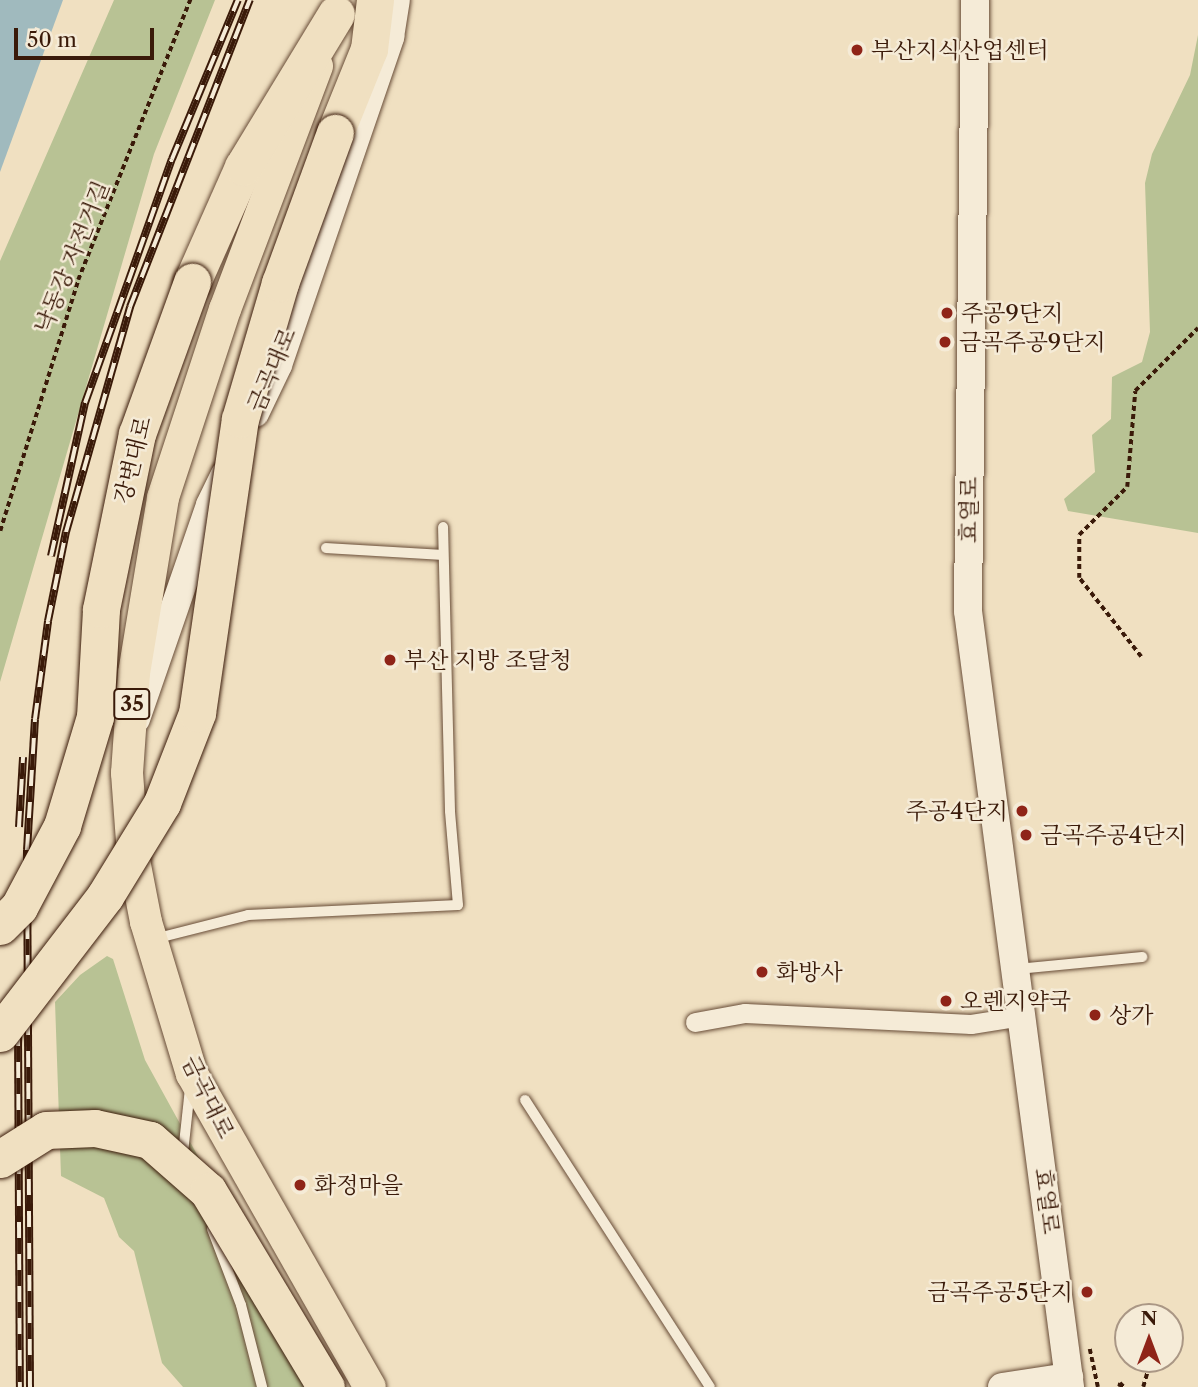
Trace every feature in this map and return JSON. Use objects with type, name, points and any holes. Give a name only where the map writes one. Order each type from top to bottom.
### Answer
[{"type":"highway","points":[[0,1033],[112,884],[162,803],[197,713],[240,419],[280,283],[369,48],[374,0]]},
{"type":"highway","name":"강변대로","points":[[0,926],[19,907],[62,826],[95,717],[101,609],[137,434],[192,282],[243,167],[339,7]]},
{"type":"highway","points":[[0,1159],[46,1130],[95,1128],[150,1140],[208,1191],[326,1387]]},
{"type":"main road","name":"금곡대로","points":[[130,735],[210,505],[278,365],[390,37],[396,0]]},
{"type":"main road","name":"효열로","points":[[975,0],[968,611],[1069,1382]]},
{"type":"main road","name":"금곡대로","points":[[339,7],[225,309],[163,498],[146,585],[127,773],[134,855],[152,940],[192,1074],[370,1387]]},
{"type":"main road","points":[[1002,1387],[1069,1382]]},
{"type":"street","points":[[695,1022],[745,1013],[971,1024],[1022,1016]]},
{"type":"lane","points":[[152,940],[248,915],[458,905],[450,811],[443,527]]},
{"type":"lane","points":[[326,548],[443,555]]},
{"type":"lane","points":[[1016,970],[1142,957]]},
{"type":"lane","points":[[192,1074],[180,1146],[203,1207]]},
{"type":"lane","points":[[526,1100],[710,1387]]},
{"type":"lane","points":[[208,1220],[241,1305],[262,1387]]},
{"type":"path","name":"낙동강 자전거길","points":[[0,531],[78,280],[190,0]]},
{"type":"path","points":[[1141,657],[1079,578],[1079,534],[1128,487],[1135,391],[1198,328]]},
{"type":"green space","points":[[114,0],[215,0],[154,154],[0,682],[0,261]]},
{"type":"green space","points":[[1198,35],[1198,533],[1068,511],[1064,499],[1095,472],[1092,435],[1111,419],[1112,377],[1142,362],[1150,332],[1145,183],[1152,154],[1190,75]]},
{"type":"green space","points":[[107,956],[113,959],[145,1060],[325,1387],[183,1387],[162,1363],[134,1251],[119,1237],[104,1198],[61,1176],[55,1002],[80,975]]},
{"type":"water","points":[[0,0],[63,0],[0,172]]},
{"type":"railway","points":[[51,556],[85,403],[172,159],[238,0]]},
{"type":"railway","points":[[30,1387],[27,850],[35,719],[48,621],[66,532],[130,307],[250,0]]},
{"type":"railway","points":[[19,827],[23,757]]},
{"type":"railway","points":[[18,1030],[20,1387]]},
{"type":"place","name":"부산지식산업센터","points":[[857,50]]},
{"type":"place","name":"주공9단지","points":[[947,313]]},
{"type":"place","name":"금곡주공9단지","points":[[945,342]]},
{"type":"place","name":"부산 지방 조달청","points":[[390,660]]},
{"type":"place","name":"주공4단지","points":[[1022,811]]},
{"type":"place","name":"금곡주공4단지","points":[[1026,835]]},
{"type":"place","name":"화방사","points":[[762,972]]},
{"type":"place","name":"오렌지약국","points":[[946,1001]]},
{"type":"place","name":"상가","points":[[1095,1015]]},
{"type":"place","name":"화정마을","points":[[300,1185]]},
{"type":"place","name":"금곡주공5단지","points":[[1087,1292]]}]
